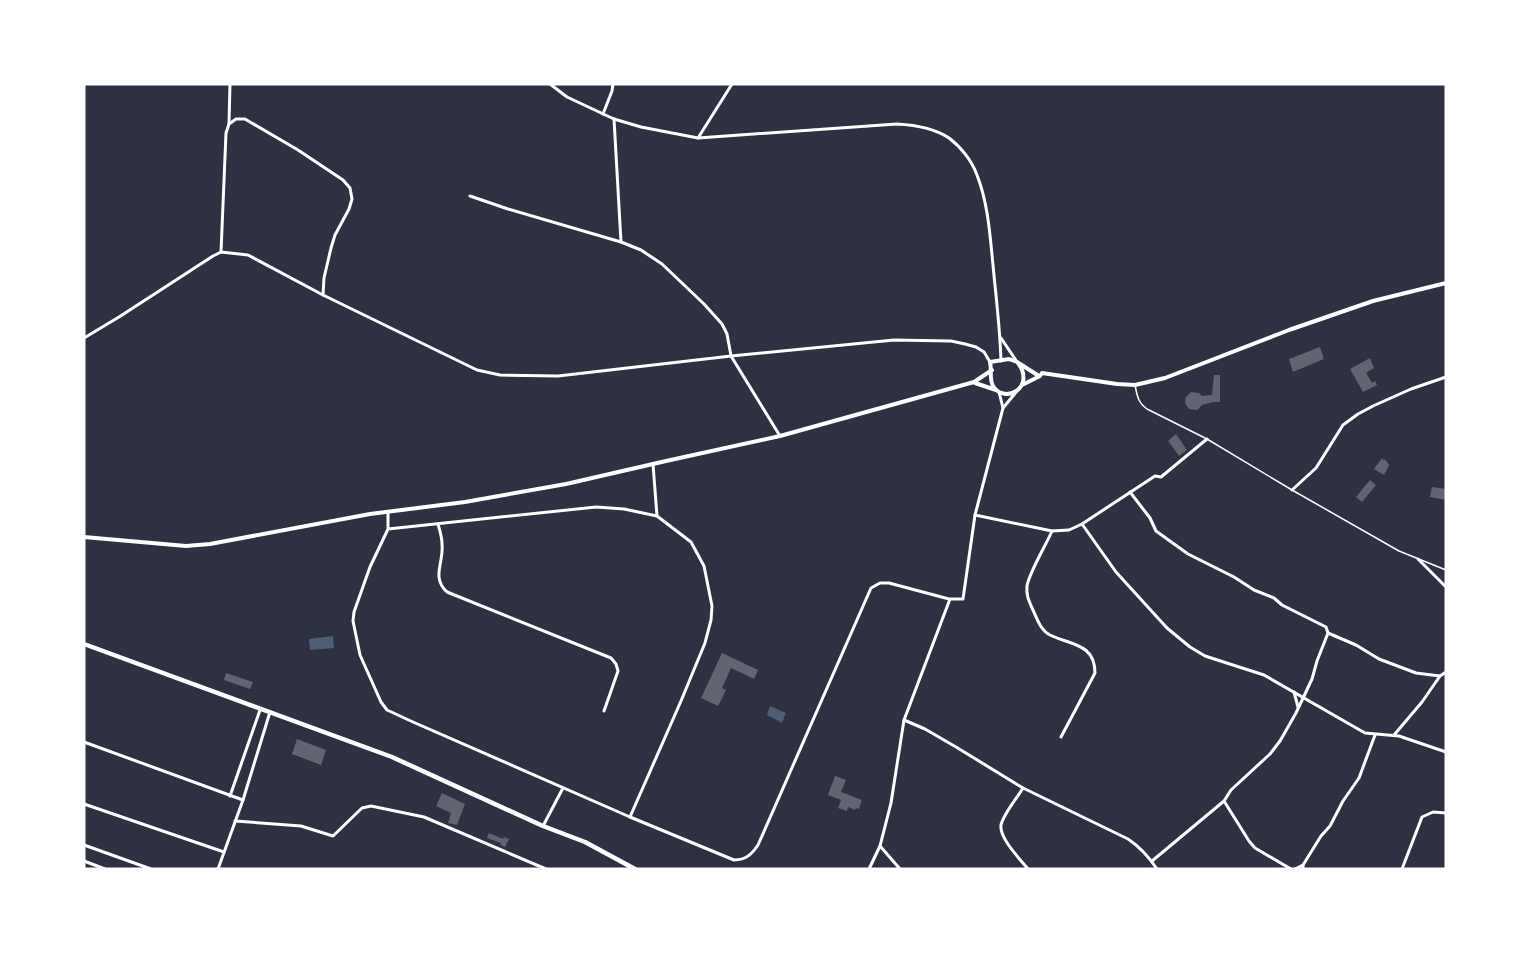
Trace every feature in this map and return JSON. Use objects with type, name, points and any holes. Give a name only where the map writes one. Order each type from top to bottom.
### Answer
[{"type":"main road","points":[[84,644],[392,757],[543,826],[585,842],[636,869]]},
{"type":"street","points":[[221,252],[230,84]]},
{"type":"street","points":[[550,84],[567,97],[603,114],[641,127],[698,138],[897,124],[923,127],[950,139],[964,152],[977,173],[986,203],[1001,361]]},
{"type":"street","points":[[603,114],[613,84]]},
{"type":"street","points":[[698,138],[732,84]]},
{"type":"street","points":[[229,124],[236,118],[245,119],[298,150],[343,180],[350,188],[352,199],[331,248],[324,278],[323,295]]},
{"type":"street","points":[[614,118],[621,242]]},
{"type":"street","points":[[470,196],[621,242],[641,250],[662,264],[722,324],[727,334],[731,356],[780,436]]},
{"type":"street","points":[[84,338],[221,252],[248,255],[323,295],[477,370],[500,375],[558,376],[894,340],[951,341],[976,347],[984,352],[990,362],[992,384],[998,391],[1003,408]]},
{"type":"street","points":[[388,512],[388,529],[370,567],[353,621],[360,655],[381,702],[387,710],[563,789],[734,860],[741,860],[758,845],[871,588],[880,583],[889,583],[950,599],[963,599],[975,515],[1003,408],[1022,386],[1042,373],[1135,385],[1165,378],[1289,330],[1373,301],[1446,283]]},
{"type":"street","points":[[1000,336],[1023,370],[1025,378],[1022,386]]},
{"type":"street","points":[[990,362],[1009,360],[1040,376]]},
{"type":"street","points":[[84,537],[186,546],[210,544],[315,524],[465,502],[566,484],[780,436],[974,382],[992,370]]},
{"type":"street","points":[[1292,490],[1316,468],[1343,425],[1373,406],[1446,377]]},
{"type":"street","points":[[974,382],[1008,394],[1017,391]]},
{"type":"street","points":[[975,515],[1052,531],[1069,530],[1082,524],[1155,476],[1161,477],[1207,439]]},
{"type":"street","points":[[653,464],[657,516]]},
{"type":"street","points":[[1130,492],[1150,518],[1156,531],[1196,560],[1274,598],[1282,605],[1326,627],[1328,633],[1304,698],[1280,741],[1270,754],[1231,790],[1224,801],[1152,861]]},
{"type":"street","points":[[388,529],[596,507],[624,509],[657,516],[691,543],[704,566],[712,606],[711,620],[705,643],[630,817]]},
{"type":"street","points":[[438,524],[442,544],[439,581],[441,587],[447,592],[611,658],[618,671],[604,711]]},
{"type":"street","points":[[1082,524],[1116,572],[1167,628],[1190,647],[1205,656],[1264,675],[1365,734],[1394,735],[1446,752]]},
{"type":"street","points":[[1052,531],[1028,582],[1027,598],[1044,630],[1080,646],[1092,657],[1095,664],[1095,673],[1061,737]]},
{"type":"street","points":[[1418,559],[1446,587]]},
{"type":"street","points":[[869,869],[880,846],[891,803],[904,720],[950,599]]},
{"type":"street","points":[[1328,633],[1416,673],[1440,676]]},
{"type":"street","points":[[1394,735],[1440,676],[1446,672]]},
{"type":"street","points":[[1294,692],[1298,708]]},
{"type":"street","points":[[230,796],[260,710]]},
{"type":"street","points":[[218,869],[243,800],[270,712]]},
{"type":"street","points":[[904,720],[975,757],[1023,788],[1128,839],[1152,861],[1157,869]]},
{"type":"street","points":[[1224,801],[1255,848],[1293,869],[1303,867],[1359,778],[1375,735]]},
{"type":"street","points":[[84,742],[243,800]]},
{"type":"street","points":[[1023,788],[1000,828],[1005,840],[1028,869]]},
{"type":"street","points":[[543,826],[563,789]]},
{"type":"street","points":[[84,804],[224,852]]},
{"type":"street","points":[[235,821],[301,826],[333,836],[362,808],[371,806],[423,817],[546,869]]},
{"type":"street","points":[[1402,869],[1422,817],[1433,812],[1446,813]]},
{"type":"street","points":[[84,845],[151,869]]},
{"type":"street","points":[[880,846],[900,869]]},
{"type":"street","points":[[84,861],[105,869]]},
{"type":"lane","points":[[1135,385],[1138,401],[1142,406],[1207,439],[1399,551],[1446,570]]},
{"type":"water","points":[[333,636],[334,648],[310,650],[309,639]]},
{"type":"water","points":[[770,706],[786,713],[782,723],[767,715]]},
{"type":"building","points":[[1320,347],[1324,359],[1293,372],[1289,359]]},
{"type":"building","points":[[1370,358],[1374,368],[1366,373],[1372,383],[1375,381],[1377,385],[1363,392],[1350,369]]},
{"type":"building","points":[[1214,375],[1220,375],[1220,402],[1202,405],[1197,410],[1189,409],[1185,403],[1186,397],[1191,392],[1202,396],[1212,395]]},
{"type":"building","points":[[1176,434],[1187,450],[1179,456],[1168,441]]},
{"type":"building","points":[[1382,458],[1389,465],[1384,475],[1374,469]]},
{"type":"building","points":[[1370,480],[1376,485],[1362,502],[1356,497]]},
{"type":"building","points":[[1432,487],[1446,489],[1446,500],[1430,497]]},
{"type":"building","points":[[722,653],[758,670],[754,679],[731,668],[722,688],[726,690],[718,706],[701,698]]},
{"type":"building","points":[[226,673],[253,682],[250,689],[224,680]]},
{"type":"building","points":[[297,739],[326,750],[321,765],[292,754]]},
{"type":"building","points":[[835,776],[846,780],[841,792],[862,800],[859,809],[848,807],[847,811],[838,808],[841,800],[828,795]]},
{"type":"building","points":[[442,793],[465,804],[457,825],[448,823],[451,813],[436,806]]},
{"type":"building","points":[[489,833],[509,839],[505,847],[487,838]]}]
